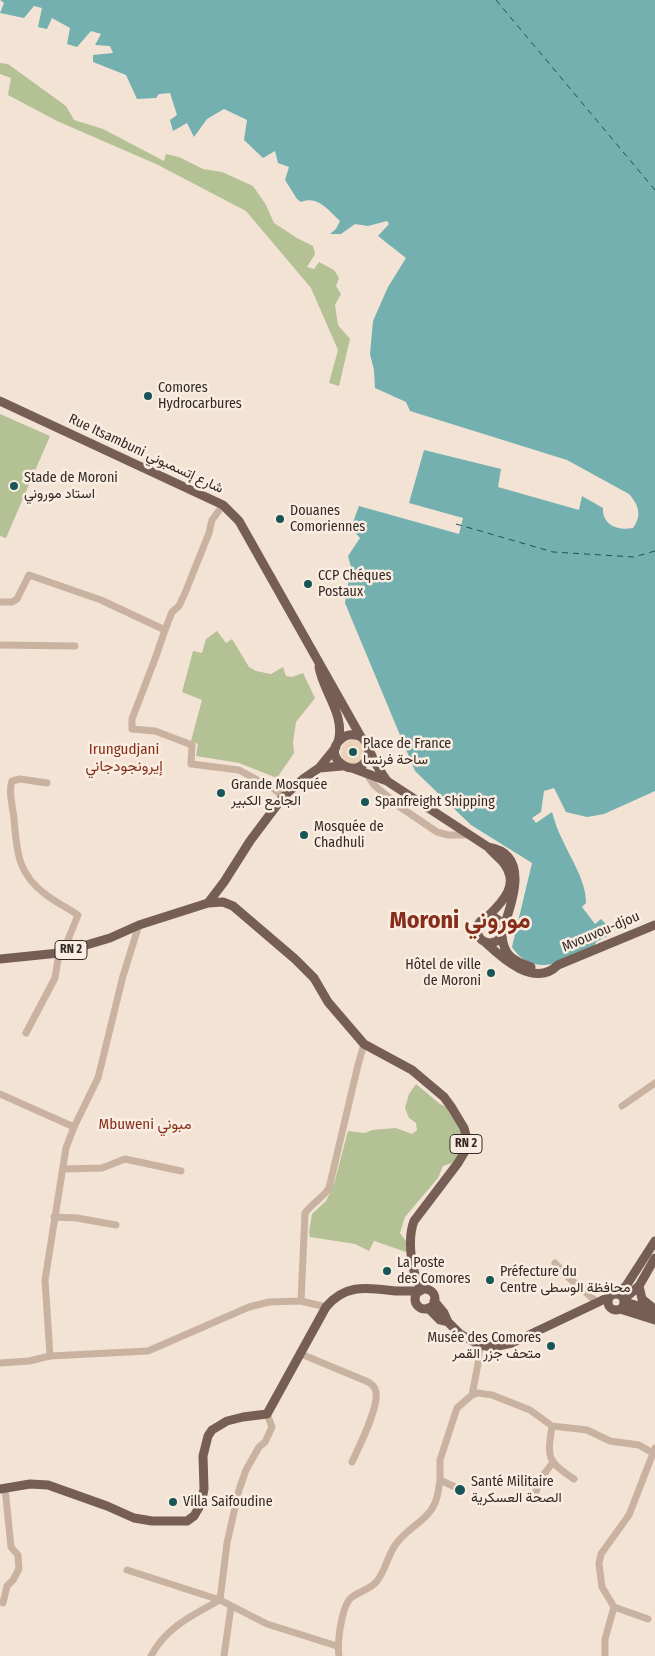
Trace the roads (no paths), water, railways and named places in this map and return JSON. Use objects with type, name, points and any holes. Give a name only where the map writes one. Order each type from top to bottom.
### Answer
[{"type":"main road","name":"Rue Itsambuni شارع إتسمبوني","points":[[0,401],[223,505],[239,521],[361,737]]},
{"type":"main road","name":"Rue Itsambuni شارع إتسمبوني","points":[[318,662],[320,677],[338,720],[340,733],[337,744]]},
{"type":"main road","points":[[208,903],[224,882],[250,840],[283,797],[319,768],[337,744],[346,736],[356,735],[365,741],[377,768],[387,781]]},
{"type":"main road","points":[[337,744],[336,757],[342,766]]},
{"type":"main road","points":[[352,768],[362,765],[366,761],[369,751]]},
{"type":"main road","points":[[319,768],[342,766],[387,781],[488,847],[505,864],[509,871],[510,881],[508,895],[487,917],[479,921],[476,930],[479,938],[486,943],[494,943],[503,932],[515,891],[514,870],[508,856],[496,848],[488,847]]},
{"type":"main road","points":[[224,882],[227,903]]},
{"type":"main road","name":"RN 2","points":[[0,959],[61,953],[110,938],[138,925],[208,903],[219,901],[233,906],[295,959],[314,978],[328,1002],[364,1044],[412,1070],[432,1086],[452,1108],[464,1128],[466,1139],[464,1153],[414,1220],[411,1237],[415,1275],[421,1290]]},
{"type":"main road","points":[[487,917],[498,919],[503,932]]},
{"type":"main road","name":"Mvouvou-djou","points":[[503,932],[504,949],[514,959],[533,968],[558,965],[655,925]]},
{"type":"main road","name":"Mvouvou-djou","points":[[486,943],[510,964],[524,970],[537,973],[546,972],[553,970],[558,965]]},
{"type":"main road","points":[[434,1301],[444,1312],[448,1322],[460,1334],[480,1345],[493,1347],[512,1343],[598,1303],[626,1286],[642,1264],[655,1241]]},
{"type":"main road","points":[[620,1305],[639,1286],[655,1258]]},
{"type":"main road","points":[[401,1291],[412,1283],[415,1275]]},
{"type":"main road","points":[[639,1286],[642,1299],[655,1310]]},
{"type":"main road","points":[[2,1488],[30,1484],[48,1485],[107,1506],[134,1518],[152,1521],[187,1521],[194,1516],[201,1504],[204,1489],[203,1456],[208,1436],[212,1430],[227,1421],[267,1414],[326,1307],[334,1298],[340,1294],[360,1288],[373,1287],[401,1291],[430,1291],[434,1295],[434,1301],[428,1308],[423,1309],[401,1291]]},
{"type":"main road","points":[[418,1306],[416,1296],[421,1290]]},
{"type":"main road","points":[[613,1295],[608,1304],[655,1310]]},
{"type":"main road","points":[[613,1295],[622,1296],[620,1305]]},
{"type":"main road","points":[[584,1310],[620,1305],[655,1320]]},
{"type":"main road","points":[[428,1308],[440,1320],[448,1322]]},
{"type":"street","points":[[223,505],[210,525],[209,533],[179,606],[172,612],[132,719],[132,729],[155,731],[192,745],[191,764],[239,770],[283,797]]},
{"type":"street","points":[[0,602],[12,602],[17,599],[29,575],[101,600],[165,630]]},
{"type":"street","points":[[0,645],[75,646]]},
{"type":"street","points":[[366,773],[374,785],[400,807],[437,832],[448,835],[469,835]]},
{"type":"street","points":[[26,1033],[55,978],[61,953],[78,915],[45,894],[25,873],[20,862],[12,800],[12,781],[20,779],[46,783]]},
{"type":"street","points":[[50,1356],[45,1280],[66,1148],[98,1078],[123,976],[138,925]]},
{"type":"street","points":[[302,1301],[305,1213],[309,1207],[324,1196],[329,1188],[364,1044]]},
{"type":"street","points":[[622,1106],[655,1083]]},
{"type":"street","points":[[0,1094],[74,1127]]},
{"type":"street","points":[[63,1169],[102,1168],[125,1159],[181,1171]]},
{"type":"street","points":[[54,1217],[77,1218],[116,1225]]},
{"type":"street","points":[[555,1263],[598,1303]]},
{"type":"street","points":[[0,1363],[29,1361],[50,1356],[148,1351],[249,1307],[269,1302],[302,1301],[326,1307]]},
{"type":"street","points":[[472,1395],[480,1345]]},
{"type":"street","points":[[301,1354],[366,1381],[372,1384],[376,1391],[376,1403],[352,1462]]},
{"type":"street","points":[[339,1656],[337,1646],[349,1600],[376,1584],[386,1568],[394,1546],[424,1518],[435,1503],[440,1480],[440,1460],[457,1408],[472,1395],[478,1393],[498,1397],[530,1410],[552,1426],[587,1430],[610,1440],[639,1445],[654,1450],[629,1514],[604,1549],[599,1564],[602,1587],[614,1607],[648,1619]]},
{"type":"street","points":[[220,1600],[227,1543],[236,1498],[246,1470],[259,1447],[265,1442],[272,1427],[267,1414]]},
{"type":"street","points":[[552,1426],[550,1453],[553,1462],[557,1467],[574,1478]]},
{"type":"street","points":[[532,1501],[542,1477],[553,1462]]},
{"type":"street","points":[[440,1480],[457,1488]]},
{"type":"street","points":[[2,1488],[11,1547],[18,1554],[19,1561],[16,1576],[5,1591],[3,1604]]},
{"type":"street","points":[[127,1570],[220,1600],[267,1624],[337,1646]]},
{"type":"street","points":[[151,1656],[157,1645],[178,1623],[220,1600]]},
{"type":"street","points":[[224,1656],[231,1607]]},
{"type":"street","points":[[605,1656],[605,1639],[614,1607]]},
{"type":"water","points":[[0,0],[655,0],[655,791],[604,814],[587,817],[566,812],[554,788],[544,791],[541,812],[532,818],[536,823],[552,812],[584,887],[586,903],[582,907],[595,924],[601,919],[612,930],[611,934],[596,942],[593,949],[561,962],[540,965],[520,957],[512,947],[532,863],[471,825],[415,771],[345,603],[351,567],[348,556],[360,538],[351,528],[359,506],[459,534],[463,518],[409,503],[424,450],[501,469],[498,487],[579,510],[582,496],[603,508],[603,514],[608,523],[622,529],[633,528],[636,524],[638,511],[635,502],[629,494],[567,460],[410,411],[406,402],[375,388],[374,370],[370,354],[373,321],[388,287],[406,258],[378,236],[389,224],[387,221],[368,226],[355,224],[341,234],[330,234],[336,229],[340,221],[318,202],[307,200],[301,202],[297,199],[285,180],[289,167],[278,163],[275,151],[263,158],[244,140],[247,120],[224,109],[207,119],[194,137],[187,123],[173,131],[170,120],[177,115],[170,93],[159,94],[156,98],[137,99],[126,75],[93,62],[93,55],[113,53],[110,46],[95,45],[101,34],[91,31],[77,47],[67,44],[70,28],[52,18],[47,29],[38,27],[42,8],[34,6],[24,18],[0,13],[4,3]]},
{"type":"place","name":"Comores Hydrocarbures","points":[[148,396]]},
{"type":"place","name":"Stade de Moroni استاد موروني","points":[[14,486]]},
{"type":"place","name":"Douanes Comoriennes","points":[[280,519]]},
{"type":"place","name":"CCP Chéques Postaux","points":[[308,584]]},
{"type":"place","name":"Place de France ساحة فرنسا","points":[[353,752]]},
{"type":"place","name":"Grande Mosquée الجامع الكبير","points":[[221,793]]},
{"type":"place","name":"Spanfreight Shipping","points":[[365,802]]},
{"type":"place","name":"Mosquée de Chadhuli","points":[[304,835]]},
{"type":"place","name":"Hôtel de ville de Moroni","points":[[491,973]]},
{"type":"place","name":"La Poste des Comores","points":[[387,1271]]},
{"type":"place","name":"Préfecture du Centre محافظة الوسطى","points":[[490,1280]]},
{"type":"place","name":"Musée des Comores متحف جزر القمر","points":[[551,1346]]},
{"type":"place","name":"Santé Militaire الصحة العسكرية","points":[[460,1490]]},
{"type":"place","name":"Villa Saifoudine","points":[[173,1502]]},
{"type":"district","name":"Irungudjani إيرونجودجاني","points":[[124,758]]},
{"type":"district","name":"Moroni موروني","points":[[460,921]]},
{"type":"district","name":"Mbuweni مبوني","points":[[145,1125]]}]
